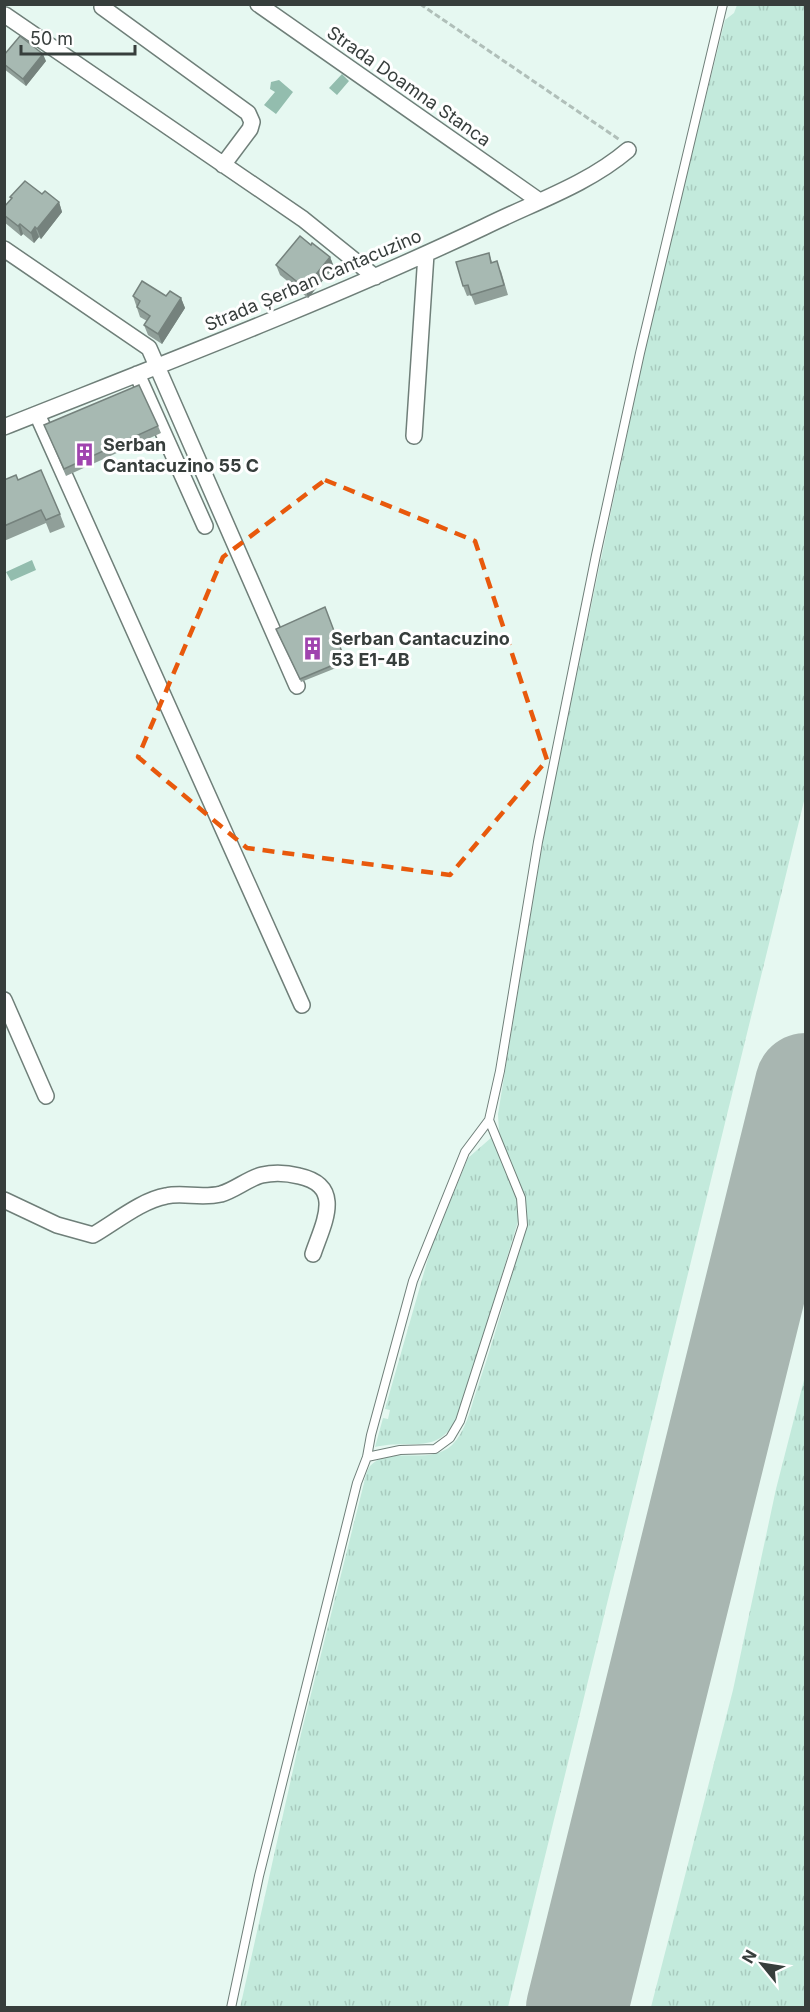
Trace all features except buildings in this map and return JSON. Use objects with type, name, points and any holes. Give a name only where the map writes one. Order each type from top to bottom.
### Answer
[{"type":"street","name":"Strada Doamna Stanca","points":[[258,4],[538,200]]},
{"type":"street","points":[[102,8],[248,113],[252,122],[250,129],[223,165]]},
{"type":"street","points":[[5,15],[303,219],[375,277]]},
{"type":"street","name":"Strada Șerban Cantacuzino","points":[[4,427],[375,277],[574,185],[600,171],[628,150]]},
{"type":"street","points":[[4,249],[149,348],[297,686]]},
{"type":"street","points":[[414,436],[426,254]]},
{"type":"street","points":[[137,374],[205,526]]},
{"type":"street","points":[[37,414],[302,1005]]},
{"type":"street","points":[[4,1000],[46,1096]]},
{"type":"street","points":[[4,1200],[57,1225],[93,1235],[153,1199],[168,1195],[201,1198],[222,1194],[260,1175],[285,1173],[308,1178],[320,1185],[327,1195],[328,1209],[314,1254]]},
{"type":"lane","points":[[231,2007],[259,1876],[357,1483],[367,1457],[413,1281],[465,1152],[489,1120],[500,1071],[538,842],[596,555],[640,353],[723,4]]},
{"type":"lane","points":[[367,1457],[400,1450],[435,1449],[450,1438],[460,1422],[523,1225],[521,1198],[489,1120]]},
{"type":"path","points":[[420,4],[620,140],[628,150]]},
{"type":"highlighted area","points":[[325,480],[475,541],[547,760],[450,875],[247,848],[138,757],[223,557]]},
{"type":"green space","points":[[737,5],[805,5],[805,797],[508,2007],[240,2008],[301,1734],[367,1472],[370,1466],[378,1460],[388,1457],[421,1456],[442,1451],[452,1445],[461,1433],[490,1351],[526,1225],[526,1203],[499,1133],[498,1114],[546,821],[655,302],[725,20],[734,13]]},
{"type":"green space","points":[[492,1137],[518,1201],[519,1218],[460,1413],[452,1427],[434,1441],[424,1444],[375,1447],[383,1418],[388,1419],[390,1410],[385,1409],[431,1248],[468,1158]]},
{"type":"green space","points":[[805,1376],[805,2007],[651,2007],[733,1690],[776,1489]]},
{"type":"shaded area","points":[[342,74],[349,81],[337,95],[329,88]]},
{"type":"shaded area","points":[[279,80],[293,92],[276,114],[264,105],[275,92],[270,89],[271,82]]},
{"type":"shaded area","points":[[32,560],[36,570],[11,581],[6,572]]},
{"type":"runway","points":[[577,2008],[806,1084]]},
{"type":"place","name":"Serban Cantacuzino 55 C","points":[[85,454]]},
{"type":"place","name":"Serban Cantacuzino 53 E1-4B","points":[[313,648]]}]
